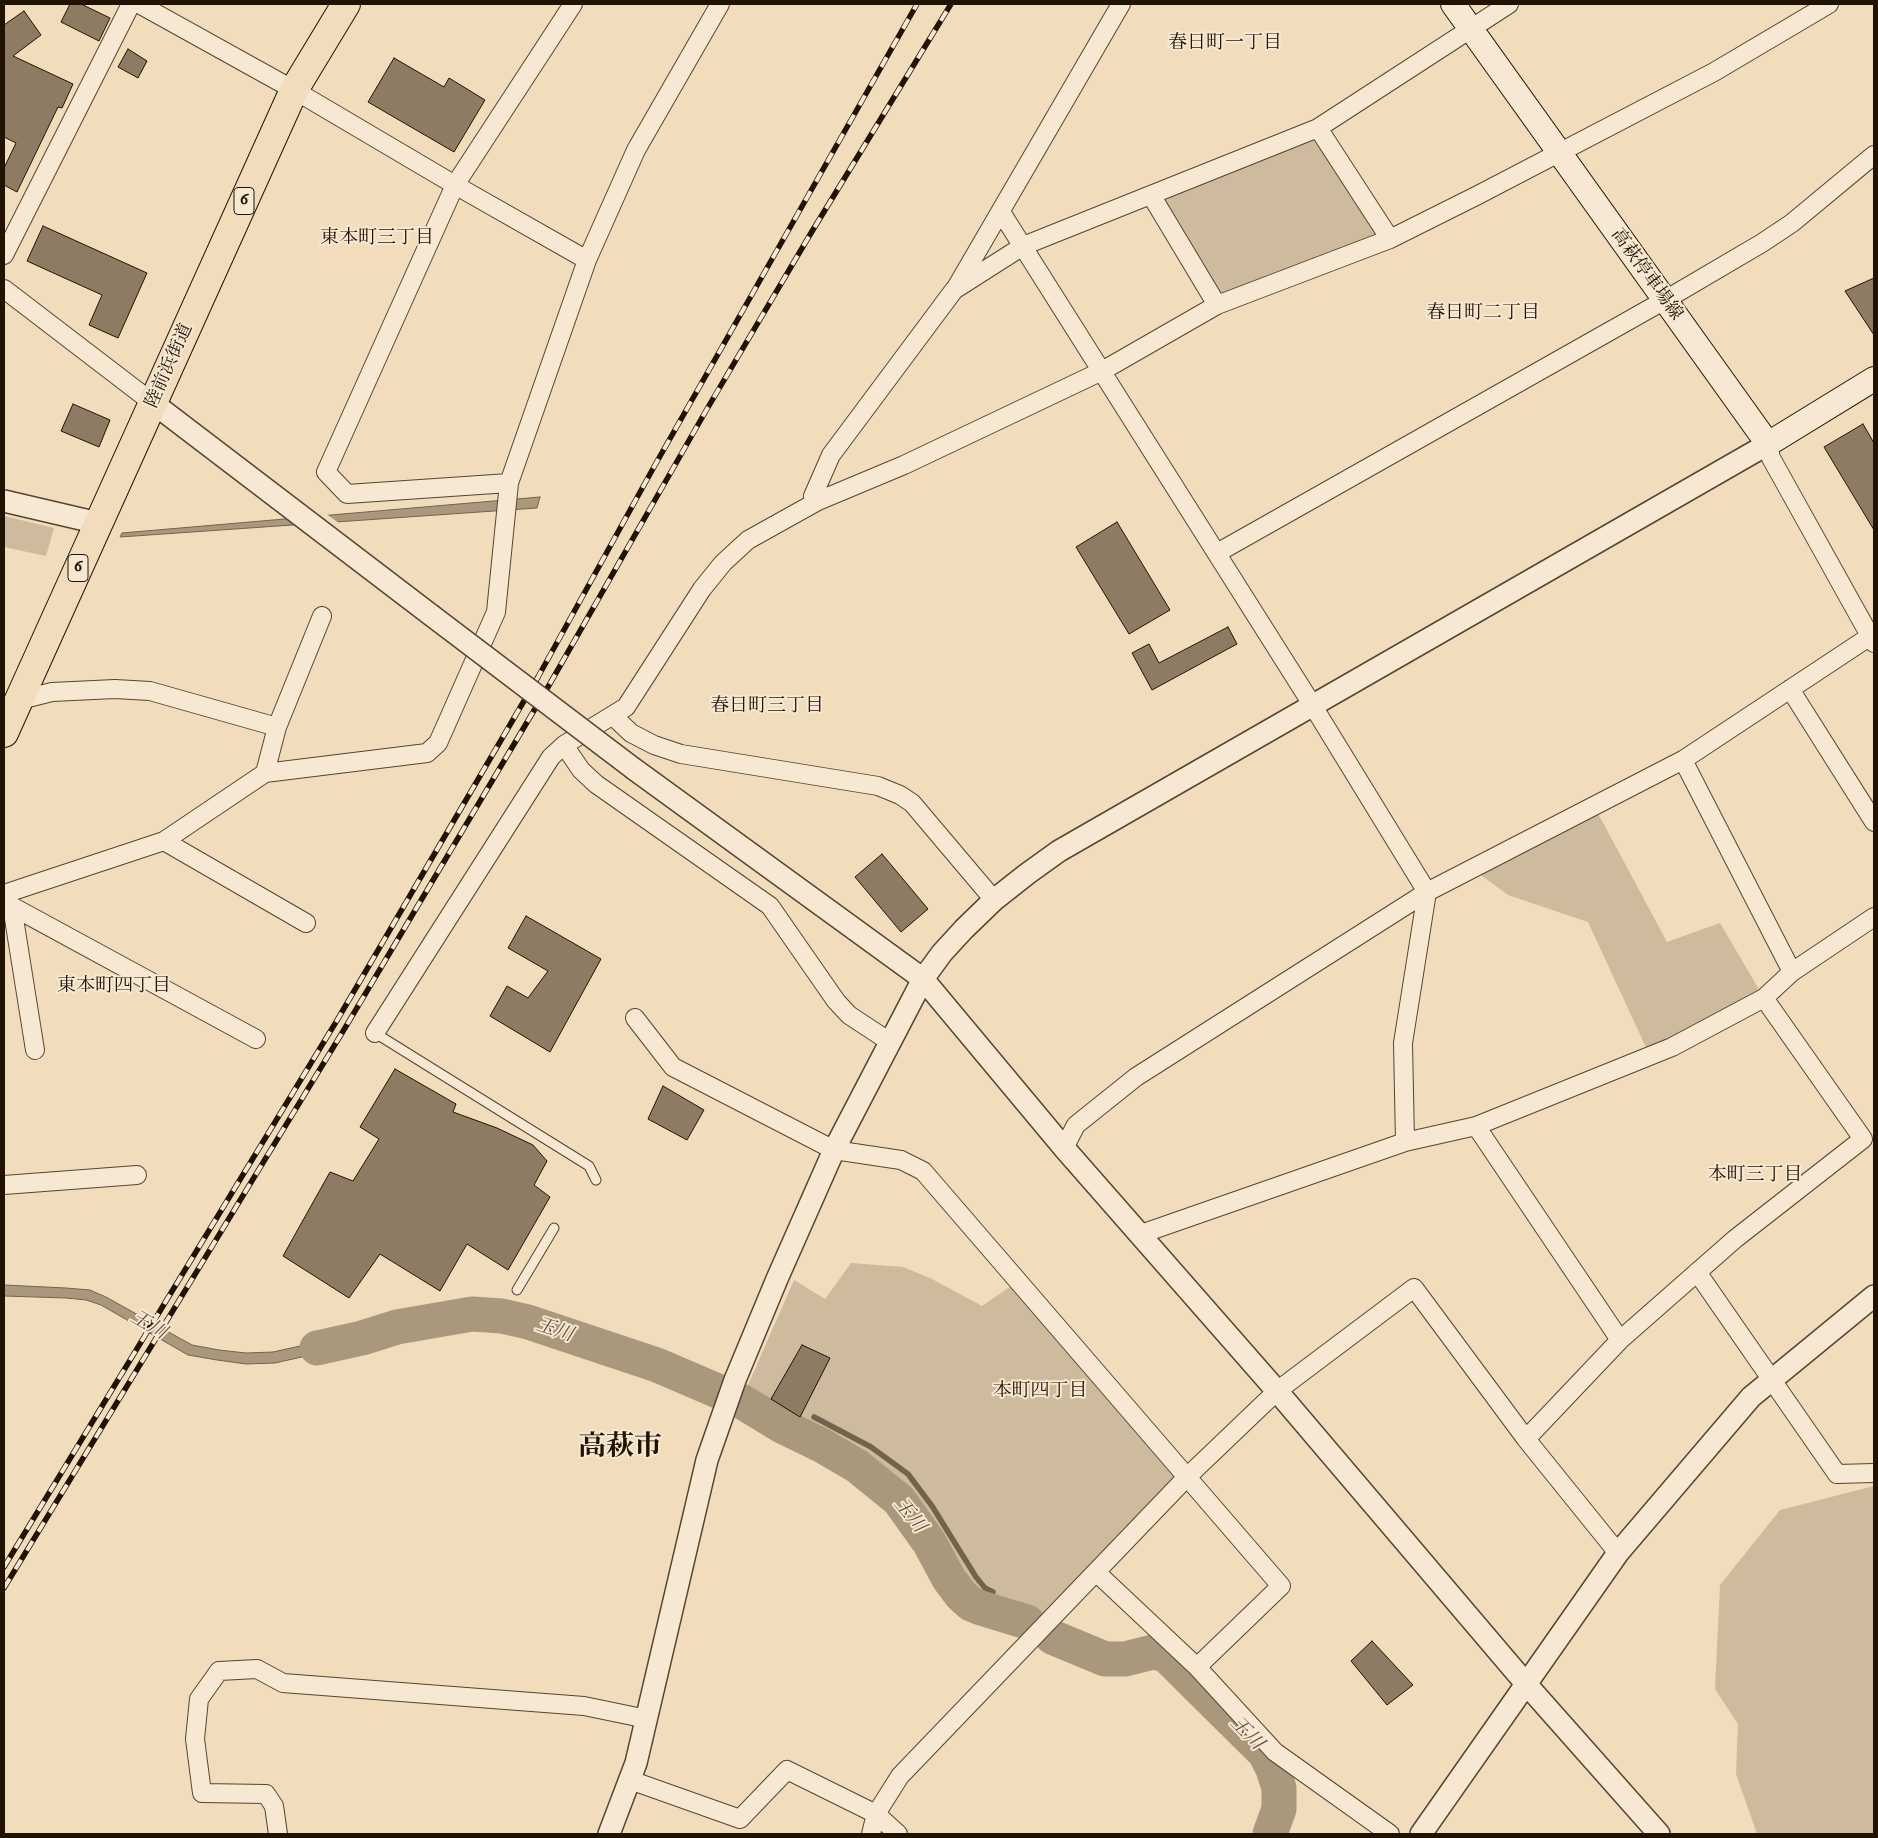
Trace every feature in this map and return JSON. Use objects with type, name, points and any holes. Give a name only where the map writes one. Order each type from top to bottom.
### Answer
[{"type":"highway","name":"陸前浜街道","points":[[4,733],[10,702],[98,523],[294,90],[346,4]]},
{"type":"main road","name":"高萩停車場線","points":[[1453,4],[1768,444]]},
{"type":"main road","points":[[1768,444],[1874,379]]},
{"type":"street","points":[[4,254],[131,4]]},
{"type":"street","points":[[139,4],[294,90],[587,260]]},
{"type":"street","points":[[509,483],[347,494],[326,472],[455,185],[573,4]]},
{"type":"street","points":[[818,501],[813,496],[832,455],[954,290],[1121,4]]},
{"type":"street","points":[[954,290],[1023,246],[1318,128],[1509,4]]},
{"type":"street","points":[[375,1033],[551,757],[564,745],[626,707],[702,589],[723,563],[748,540],[818,501],[904,465],[1102,371],[1217,305],[1390,239],[1559,154],[1714,72],[1829,4]]},
{"type":"street","points":[[7,901],[164,841],[265,773],[427,753],[438,743],[496,612],[509,483],[587,260],[636,150],[716,5]]},
{"type":"street","points":[[1318,128],[1390,239]]},
{"type":"street","points":[[1217,553],[1665,300],[1762,243],[1792,223],[1874,155]]},
{"type":"street","points":[[1151,195],[1217,305]]},
{"type":"street","points":[[1001,212],[1313,706],[1427,892],[1403,1043],[1405,1142]]},
{"type":"street","points":[[4,289],[634,769],[923,980],[1064,1148],[1141,1234],[1527,1684],[1659,1834]]},
{"type":"street","points":[[609,1834],[630,1780],[647,1718],[707,1460],[735,1380],[834,1150],[923,980],[942,954],[994,900],[1059,851],[1768,444],[1771,458],[1872,640],[1790,690],[1683,760],[1427,892],[1136,1077],[1076,1124],[1064,1148]]},
{"type":"street","points":[[4,501],[98,523]]},
{"type":"street","points":[[265,773],[278,727],[322,616]]},
{"type":"street","points":[[10,702],[52,692],[115,689],[150,691],[278,727]]},
{"type":"street","points":[[1790,690],[1874,822]]},
{"type":"street","points":[[613,716],[631,734],[654,745],[682,754],[878,786],[900,795],[912,803],[994,900]]},
{"type":"street","points":[[564,745],[581,770],[596,784],[770,906],[836,1001],[849,1014],[890,1042]]},
{"type":"street","points":[[1683,760],[1792,972]]},
{"type":"street","points":[[164,841],[306,923]]},
{"type":"street","points":[[7,901],[256,1040]]},
{"type":"street","points":[[7,901],[35,1050]]},
{"type":"street","points":[[1141,1234],[1405,1142],[1476,1126],[1672,1047],[1764,998],[1792,972],[1874,917]]},
{"type":"street","points":[[1526,1439],[1620,1340],[1735,1239],[1829,1168],[1863,1139],[1764,998]]},
{"type":"street","points":[[635,1018],[673,1067],[834,1150],[901,1160],[923,1171],[1281,1586],[1197,1667]]},
{"type":"street","points":[[1476,1126],[1620,1340]]},
{"type":"street","points":[[4,1185],[137,1175]]},
{"type":"street","points":[[1697,1272],[1837,1474],[1874,1473]]},
{"type":"street","points":[[871,1834],[876,1814],[900,1776],[1097,1573],[1187,1477],[1277,1391],[1414,1288],[1526,1439],[1618,1554]]},
{"type":"street","points":[[1421,1834],[1618,1554],[1750,1397],[1874,1296]]},
{"type":"street","points":[[1097,1573],[1197,1667],[1275,1752],[1390,1834]]},
{"type":"street","points":[[278,1834],[274,1806],[266,1794],[202,1793],[195,1740],[199,1699],[219,1671],[257,1669],[283,1683],[584,1706],[647,1718]]},
{"type":"street","points":[[630,1780],[740,1819],[787,1770],[876,1814],[898,1834]]},
{"type":"lane","points":[[375,1033],[588,1166],[596,1180]]},
{"type":"lane","points":[[517,1290],[554,1228]]},
{"type":"shaded area","points":[[1318,128],[1390,239],[1217,305],[1151,195]]},
{"type":"shaded area","points":[[4,516],[54,528],[46,556],[4,547]]},
{"type":"shaded area","points":[[1594,806],[1667,942],[1720,923],[1764,998],[1650,1056],[1588,922],[1508,895],[1473,869]]},
{"type":"shaded area","points":[[851,1263],[903,1267],[932,1279],[982,1306],[1014,1284],[1183,1480],[1052,1617],[1011,1617],[971,1604],[913,1520],[885,1488],[790,1428],[741,1401],[794,1280],[825,1299]]},
{"type":"shaded area","points":[[1874,1486],[1874,1834],[1757,1834],[1736,1774],[1738,1724],[1715,1689],[1720,1585],[1780,1510]]},
{"type":"water","points":[[540,497],[537,508],[120,537],[122,533]]},
{"type":"water","points":[[4,1285],[90,1290],[192,1345],[219,1350],[246,1353],[273,1352],[362,1332],[364,1343],[275,1363],[246,1364],[217,1360],[188,1355],[101,1305],[86,1300],[66,1298],[4,1296]]},
{"type":"pier","points":[[325,513],[340,524],[300,527],[286,516]]},
{"type":"building","points":[[70,4],[81,4],[110,18],[99,41],[61,22]]},
{"type":"building","points":[[24,11],[41,35],[13,56],[73,84],[62,108],[58,107],[17,192],[4,185],[4,168],[16,143],[4,137],[4,25]]},
{"type":"building","points":[[128,49],[147,61],[138,78],[118,67]]},
{"type":"building","points":[[394,58],[444,87],[449,78],[485,100],[454,152],[368,102]]},
{"type":"building","points":[[43,226],[147,273],[118,338],[89,325],[102,295],[27,261]]},
{"type":"building","points":[[1874,278],[1874,335],[1845,291]]},
{"type":"building","points":[[73,404],[110,420],[99,447],[61,431]]},
{"type":"building","points":[[1863,424],[1874,443],[1874,530],[1824,447]]},
{"type":"building","points":[[1117,522],[1170,610],[1129,634],[1076,547]]},
{"type":"building","points":[[1228,627],[1237,644],[1152,690],[1132,653],[1149,644],[1159,663]]},
{"type":"building","points":[[882,854],[928,909],[901,932],[855,877]]},
{"type":"building","points":[[526,916],[601,959],[550,1052],[490,1016],[507,986],[528,998],[548,971],[508,948]]},
{"type":"building","points":[[395,1069],[456,1104],[453,1112],[497,1128],[533,1145],[547,1161],[534,1185],[550,1197],[508,1270],[467,1244],[440,1291],[380,1254],[349,1298],[283,1256],[330,1172],[353,1181],[379,1139],[360,1127]]},
{"type":"building","points":[[663,1086],[704,1110],[687,1140],[648,1119]]},
{"type":"building","points":[[802,1345],[830,1358],[800,1417],[771,1399]]},
{"type":"building","points":[[1372,1641],[1413,1685],[1387,1705],[1351,1661]]},
{"type":"waterway","name":"玉川","points":[[317,1348],[362,1338],[397,1327],[472,1314],[502,1316],[528,1322],[657,1365],[741,1401],[782,1426],[821,1445],[857,1466],[899,1500],[929,1542],[949,1579],[961,1595],[971,1604],[1027,1622]]},
{"type":"waterway","points":[[814,1417],[871,1447],[908,1474],[932,1506],[976,1577],[985,1588],[993,1592]]},
{"type":"waterway","name":"玉川","points":[[1052,1637],[1105,1659],[1125,1659],[1153,1652],[1166,1655],[1265,1753],[1279,1788],[1279,1809],[1270,1834]]},
{"type":"railway","points":[[4,1567],[336,1022],[538,677],[655,465],[917,4]]},
{"type":"railway","points":[[4,1588],[345,1028],[548,687],[707,409],[811,233],[951,4]]},
{"type":"district","name":"春日町一丁目","points":[[1225,44]]},
{"type":"district","name":"東本町三丁目","points":[[377,239]]},
{"type":"district","name":"春日町二丁目","points":[[1483,314]]},
{"type":"district","name":"春日町三丁目","points":[[767,707]]},
{"type":"district","name":"東本町四丁目","points":[[114,987]]},
{"type":"district","name":"本町三丁目","points":[[1755,1176]]},
{"type":"district","name":"本町四丁目","points":[[1040,1392]]},
{"type":"district","name":"高萩市","points":[[620,1449]]}]
